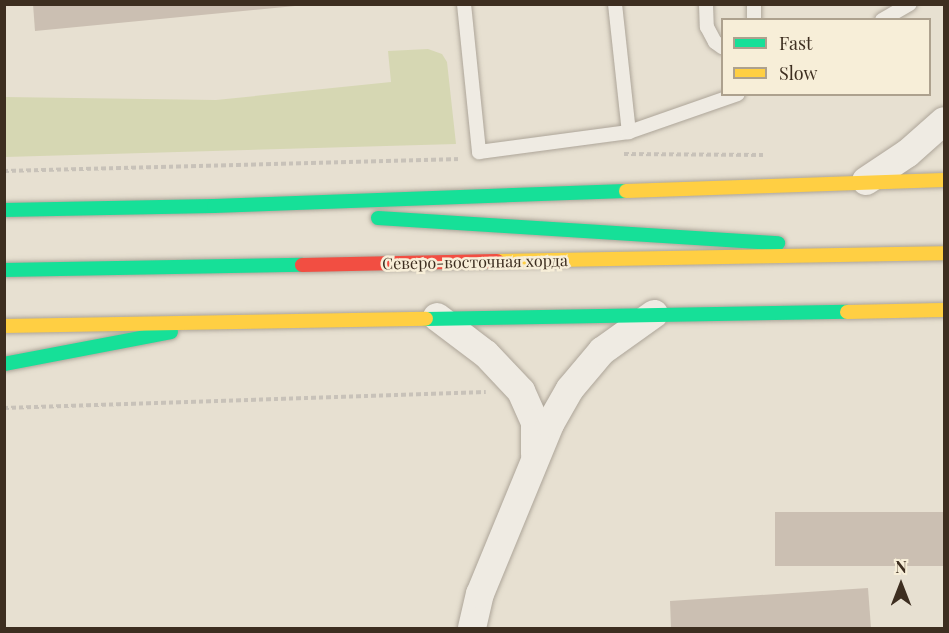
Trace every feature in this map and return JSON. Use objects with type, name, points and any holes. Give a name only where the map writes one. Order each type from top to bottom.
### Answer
[{"type":"main road","points":[[4,210],[214,206],[866,181],[945,180]]},
{"type":"main road","points":[[214,206],[345,216]]},
{"type":"main road","points":[[369,218],[922,254]]},
{"type":"main road","name":"Северо-восточная хорда","points":[[4,270],[945,253]]},
{"type":"main road","points":[[4,326],[945,310]]},
{"type":"main road","points":[[776,313],[922,325]]},
{"type":"main road","points":[[4,364],[224,322]]},
{"type":"street","points":[[866,181],[908,153],[945,121]]},
{"type":"street","points":[[472,628],[480,594],[550,424],[570,389],[602,351],[654,314]]},
{"type":"street","points":[[437,317],[486,354],[521,391],[535,423],[535,462]]},
{"type":"lane","points":[[464,4],[480,152],[629,132],[734,96]]},
{"type":"lane","points":[[615,4],[629,132]]},
{"type":"lane","points":[[706,4],[706,27],[715,42],[721,46]]},
{"type":"lane","points":[[886,18],[910,4]]},
{"type":"path","points":[[619,154],[766,155]]},
{"type":"path","points":[[4,171],[465,159]]},
{"type":"path","points":[[4,408],[493,392]]},
{"type":"green space","points":[[428,49],[442,54],[447,62],[456,144],[5,157],[5,97],[216,100],[391,82],[388,51]]},
{"type":"building","points":[[33,4],[295,4],[295,6],[35,31]]},
{"type":"building","points":[[775,512],[944,512],[944,566],[775,566]]},
{"type":"building","points":[[868,588],[871,628],[671,628],[670,601]]},
{"type":"traffic: fast","points":[[4,210],[214,206],[626,191]]},
{"type":"traffic: fast","points":[[378,218],[778,243]]},
{"type":"traffic: fast","points":[[4,270],[302,265]]},
{"type":"traffic: fast","points":[[426,319],[847,312]]},
{"type":"traffic: fast","points":[[4,364],[171,332]]},
{"type":"traffic: slow","points":[[626,191],[944,180]]},
{"type":"traffic: slow","points":[[497,261],[944,253]]},
{"type":"traffic: slow","points":[[847,312],[944,310]]},
{"type":"traffic: slow","points":[[4,326],[426,319]]},
{"type":"traffic: jam","points":[[302,265],[497,261]]}]
